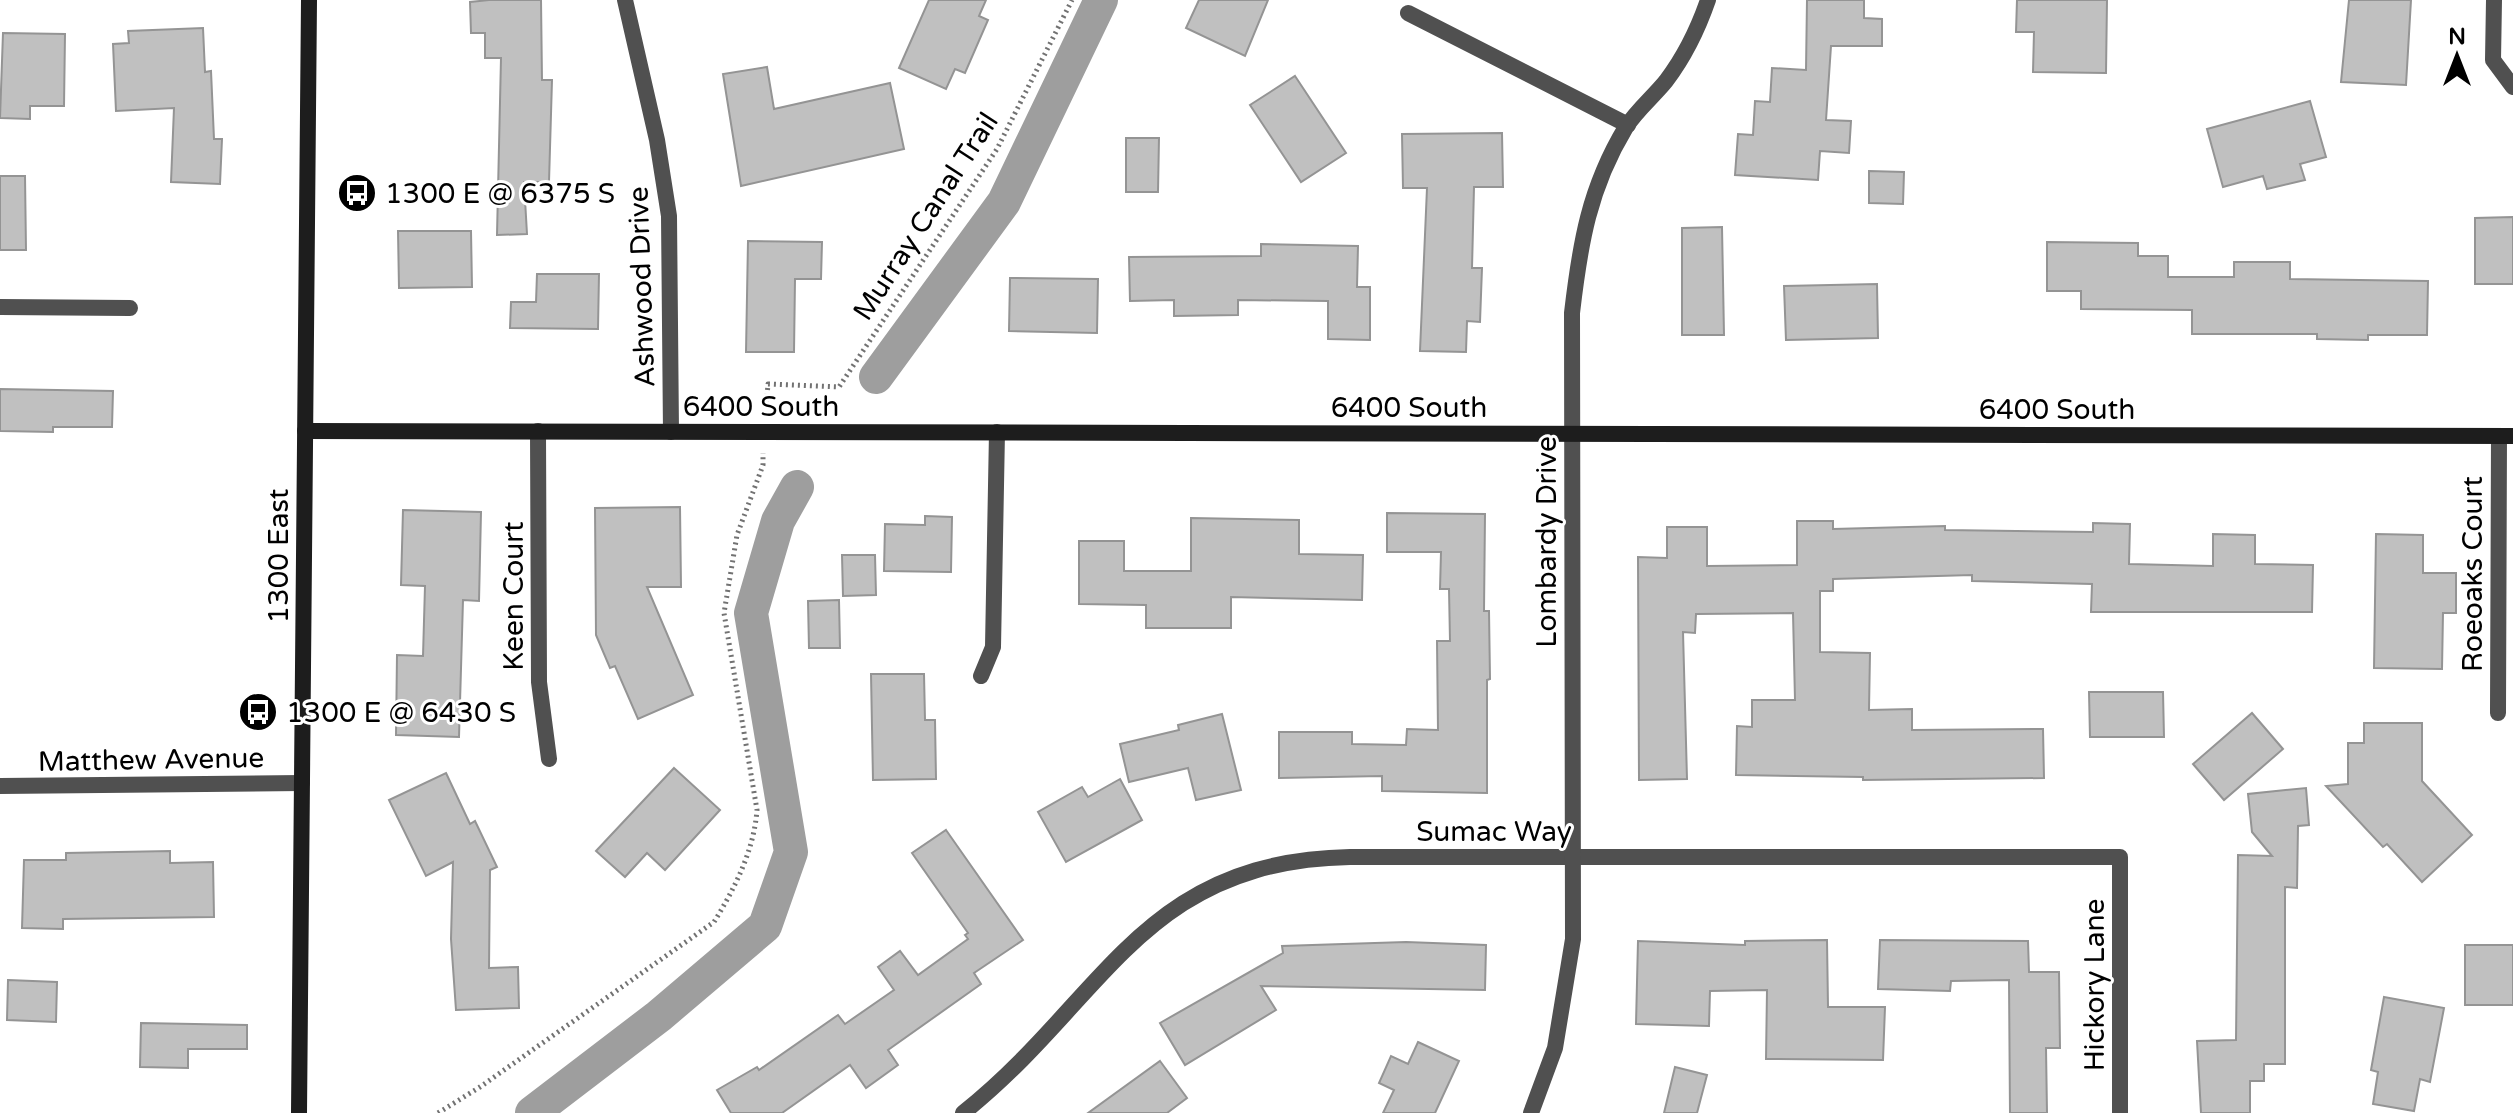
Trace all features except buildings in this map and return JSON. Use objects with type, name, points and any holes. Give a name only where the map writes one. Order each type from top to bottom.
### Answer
[{"type":"street","name":"1300 East","points":[[299,1113],[309,0]]},
{"type":"street","name":"Ashwood Drive","points":[[625,0],[657,140],[669,216],[671,432]]},
{"type":"street","name":"Lombardy Drive","points":[[1531,1113],[1555,1048],[1573,939],[1576,857],[1572,313],[1582,232],[1602,172],[1628,125],[1666,80],[1698,31],[1708,0]]},
{"type":"street","points":[[2494,0],[2493,60],[2513,87]]},
{"type":"street","points":[[1408,13],[1628,125]]},
{"type":"street","points":[[0,307],[130,308]]},
{"type":"street","name":"6400 South","points":[[305,431],[2506,436]]},
{"type":"street","name":"Keen Court","points":[[538,431],[539,682],[549,759]]},
{"type":"street","points":[[981,676],[993,647],[997,432]]},
{"type":"street","name":"Roeoaks Court","points":[[2498,713],[2506,436]]},
{"type":"street","name":"Matthew Avenue","points":[[0,786],[302,783]]},
{"type":"street","name":"Sumac Way","points":[[963,1113],[1056,1026],[1132,941],[1172,908],[1219,882],[1271,865],[1324,858],[2120,857]]},
{"type":"street","name":"Hickory Lane","points":[[2120,857],[2120,1113]]},
{"type":"path","name":"Murray Canal Trail","points":[[767,393],[768,384],[839,387],[997,149],[1072,0]]},
{"type":"path","points":[[438,1113],[480,1087],[714,922],[724,906],[755,839],[757,810],[724,613],[737,535],[763,465]]},
{"type":"waterway","points":[[876,377],[1004,202],[1101,0]]},
{"type":"waterway","points":[[532,1113],[659,1016],[765,926],[791,852],[751,613],[778,521],[797,487]]},
{"type":"place","name":"1300 E @ 6375 S","points":[[357,193]]},
{"type":"place","name":"1300 E @ 6430 S","points":[[258,712]]}]
